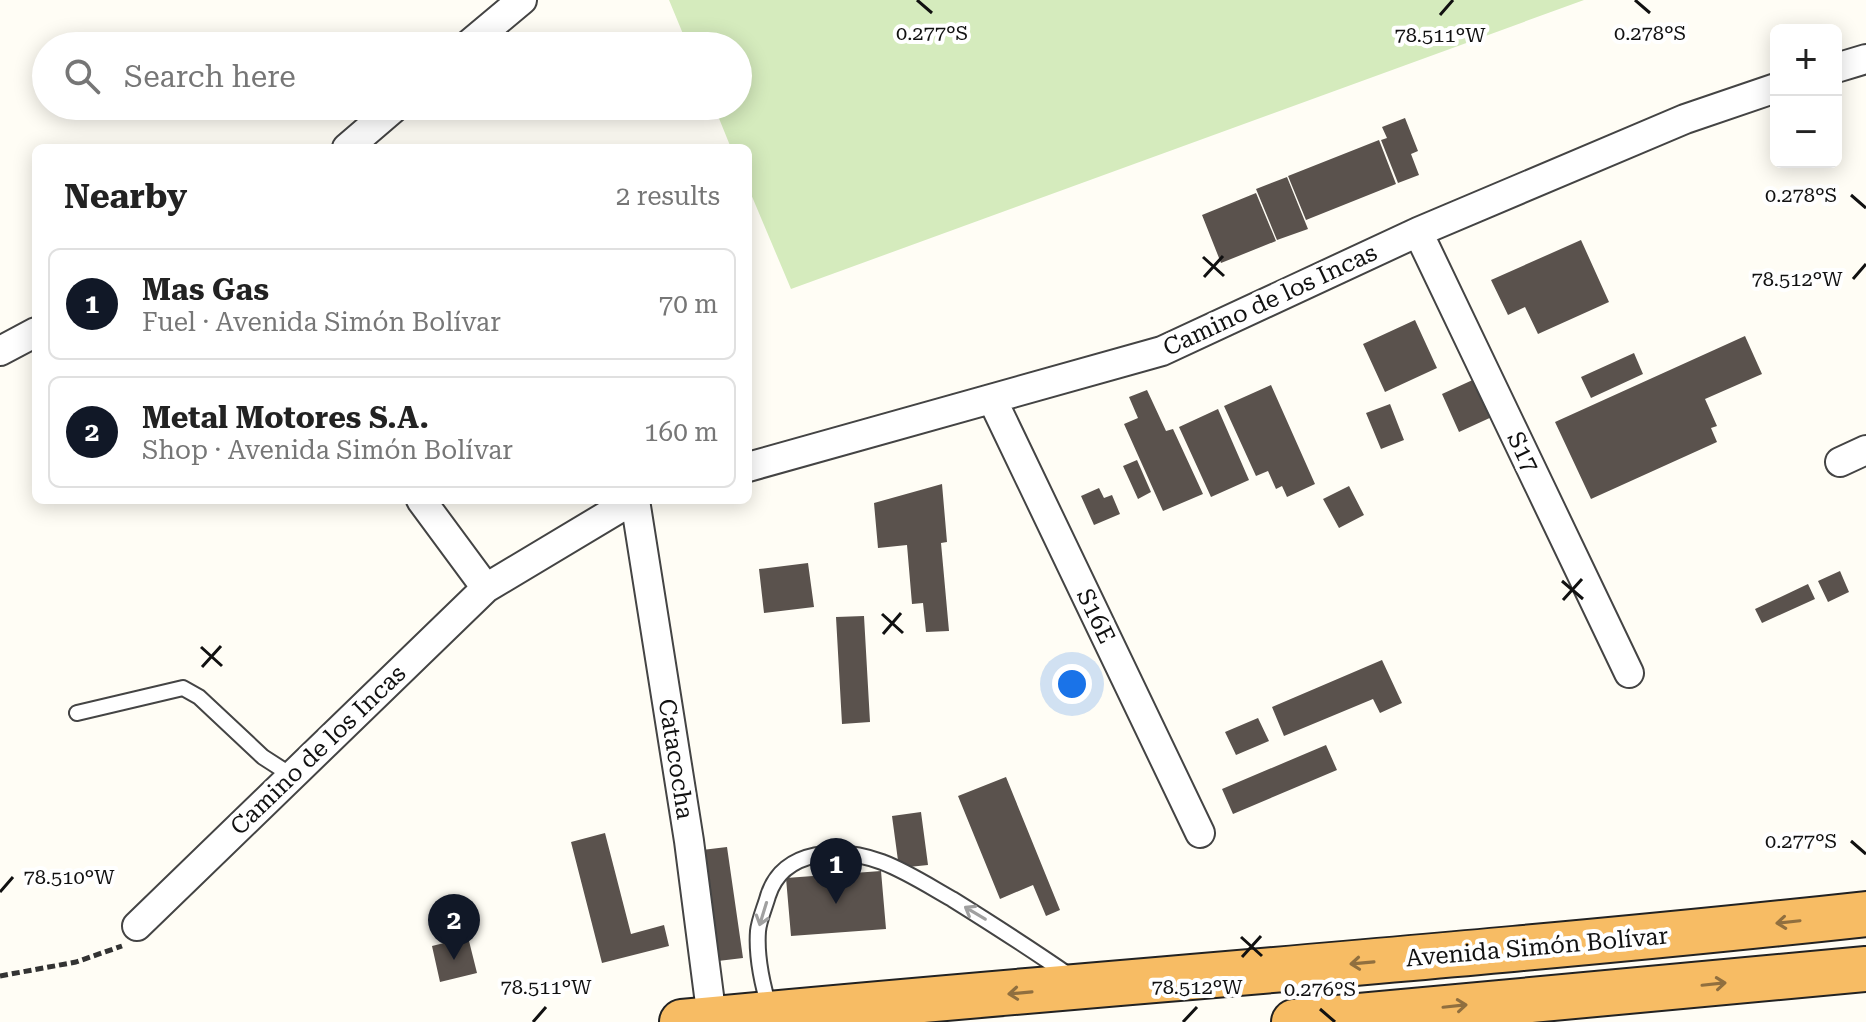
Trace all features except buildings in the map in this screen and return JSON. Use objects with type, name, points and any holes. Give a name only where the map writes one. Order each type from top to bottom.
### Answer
[{"type":"highway","name":"Avenida Simón Bolívar","points":[[697,1021],[1680,934],[1866,914]]},
{"type":"highway","points":[[1294,1022],[1866,969]]},
{"type":"street","points":[[484,32],[522,0]]},
{"type":"street","name":"Camino de los Incas","points":[[752,466],[1162,351],[1418,232],[1685,119],[1770,90]]},
{"type":"street","points":[[352,144],[380,120]]},
{"type":"street","name":"S17","points":[[1418,232],[1629,673]]},
{"type":"street","points":[[0,351],[32,334]]},
{"type":"street","name":"S16E","points":[[992,399],[1200,833]]},
{"type":"street","points":[[1840,462],[1866,450]]},
{"type":"street","points":[[424,504],[486,588]]},
{"type":"street","name":"Camino de los Incas","points":[[137,926],[486,588],[627,504]]},
{"type":"street","name":"Catacocha","points":[[635,504],[689,841],[697,1021]]},
{"type":"lane","points":[[77,713],[183,688],[199,697],[263,757],[291,775]]},
{"type":"lane","points":[[771,1014],[760,977],[758,930],[771,886],[783,870],[797,859],[838,852],[881,861],[921,881],[1012,936],[1087,987]]},
{"type":"path","points":[[0,976],[76,962],[109,952],[126,944],[137,926]]},
{"type":"green space","points":[[669,0],[1584,0],[791,289],[752,196],[752,144],[729,144],[720,120],[752,120],[752,32],[682,32]]},
{"type":"place","name":"Mas Gas","points":[[836,904]]},
{"type":"place","name":"Metal Motores S.A.","points":[[454,960]]}]
